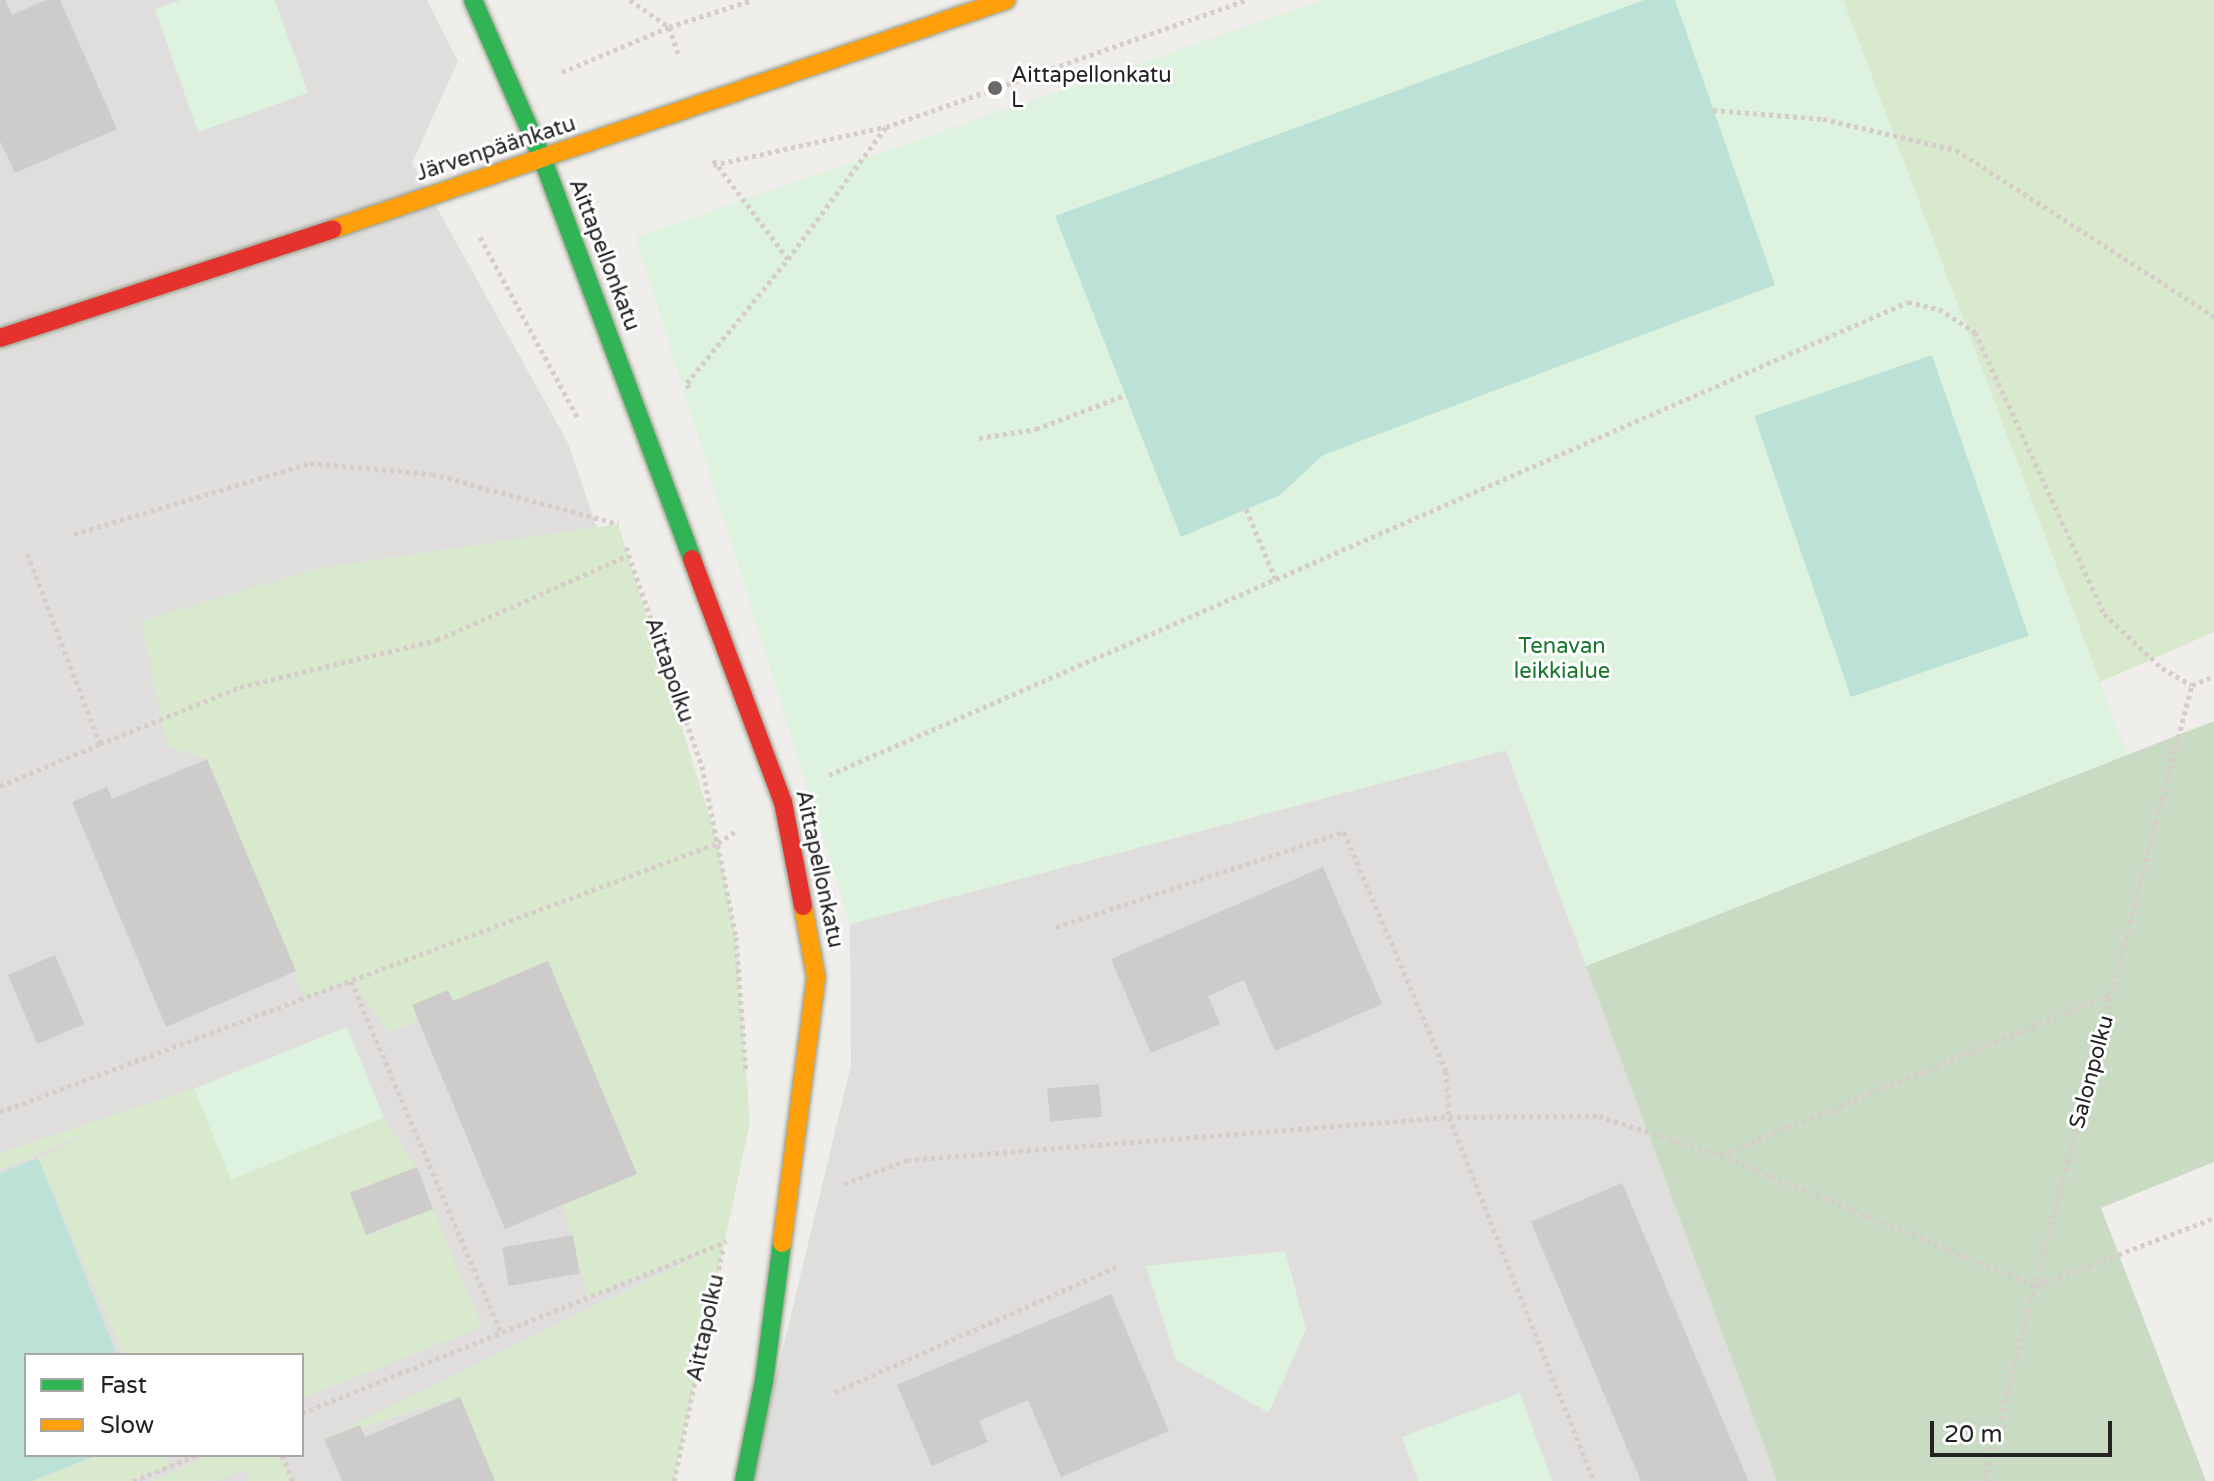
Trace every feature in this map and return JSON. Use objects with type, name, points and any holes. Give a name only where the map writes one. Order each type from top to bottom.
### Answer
[{"type":"street","name":"Aittapellonkatu","points":[[473,0],[543,160],[783,802],[816,977],[789,1206],[764,1381],[744,1481]]},
{"type":"street","name":"Järvenpäänkatu","points":[[0,338],[543,160],[1006,0]]},
{"type":"path","points":[[630,0],[669,27],[713,165],[788,259]]},
{"type":"path","points":[[514,96],[669,27],[752,0]]},
{"type":"path","points":[[713,165],[886,127],[1246,0]]},
{"type":"path","points":[[1713,110],[1823,119],[1956,150],[2214,316]]},
{"type":"path","points":[[692,398],[687,383],[788,259],[886,127]]},
{"type":"path","points":[[457,186],[586,432]]},
{"type":"path","points":[[0,1112],[718,843],[818,780],[1908,302],[1939,309],[1975,332],[2104,614],[2162,668],[2192,685],[2214,676]]},
{"type":"path","points":[[979,438],[1036,429],[1125,395]]},
{"type":"path","points":[[74,534],[310,463],[432,474],[618,524]]},
{"type":"path","points":[[1246,509],[1276,580]]},
{"type":"path","name":"Aittapolku","points":[[613,511],[702,766],[736,937],[747,1085]]},
{"type":"path","points":[[26,550],[100,744]]},
{"type":"path","points":[[0,786],[240,687],[437,640],[629,555]]},
{"type":"path","name":"Salonpolku","points":[[1984,1481],[2192,685]]},
{"type":"path","points":[[1056,927],[1344,832],[1446,1071],[1449,1117],[1594,1481]]},
{"type":"path","points":[[351,980],[501,1333]]},
{"type":"path","points":[[1720,1155],[2112,994]]},
{"type":"path","points":[[304,1412],[724,1243],[789,1206],[907,1160],[1449,1117],[1599,1116],[1720,1155],[2036,1286],[2214,1218]]},
{"type":"path","name":"Aittapolku","points":[[674,1481],[727,1228]]},
{"type":"path","points":[[835,1392],[1116,1267]]},
{"type":"path","points":[[133,1481],[192,1457]]},
{"type":"path","points":[[283,1457],[293,1481]]},
{"type":"shaded area","points":[[0,0],[427,0],[458,61],[412,163],[568,443],[685,786],[732,1123],[653,1481],[0,1481]]},
{"type":"shaded area","points":[[286,428],[315,569],[141,621],[167,746],[0,816],[0,530]]},
{"type":"shaded area","points":[[1506,750],[1777,1481],[751,1481],[851,1065],[850,924]]},
{"type":"green space","points":[[181,0],[275,0],[308,93],[198,132],[155,9]]},
{"type":"green space","name":"Tenavan leikkialue","points":[[1323,0],[1843,0],[2127,755],[1586,966],[1506,750],[850,924],[636,237]]},
{"type":"green space","points":[[1644,0],[1675,0],[1775,285],[1323,455],[1280,495],[1181,537],[1055,216]]},
{"type":"green space","points":[[1843,0],[2214,0],[2214,632],[2100,682]]},
{"type":"green space","points":[[1932,355],[2029,636],[1851,697],[1754,416]]},
{"type":"green space","points":[[618,524],[718,843],[736,937],[750,1122],[674,1481],[495,1481],[460,1397],[324,1439],[709,1250],[588,1298],[563,1205],[636,1174],[548,961],[389,1033],[351,981],[305,998],[208,760],[167,746],[141,621],[315,569]]},
{"type":"green space","points":[[2214,721],[2214,1162],[2101,1208],[2206,1481],[1777,1481],[1586,966]]},
{"type":"green space","points":[[347,1027],[384,1118],[231,1180],[194,1089]]},
{"type":"green space","points":[[194,1088],[230,1178],[383,1118],[417,1167],[351,1194],[367,1236],[433,1209],[482,1327],[304,1397],[304,1353],[123,1353],[38,1158],[142,1110],[0,1170],[0,1153]]},
{"type":"green space","points":[[38,1158],[116,1353],[24,1353],[24,1457],[92,1457],[32,1481],[0,1481],[0,1173]]},
{"type":"green space","points":[[1285,1251],[1306,1329],[1269,1413],[1176,1360],[1146,1266]]},
{"type":"green space","points":[[1520,1393],[1552,1481],[1418,1481],[1402,1437]]},
{"type":"green space","points":[[94,1457],[166,1457],[169,1466],[133,1481],[33,1481]]},
{"type":"green space","points":[[204,1457],[283,1457],[293,1481],[250,1481],[245,1469],[218,1481],[152,1481]]},
{"type":"building","points":[[0,0],[5,0],[12,15],[46,0],[60,0],[117,129],[15,173],[0,141]]},
{"type":"building","points":[[207,759],[296,971],[166,1027],[72,802],[107,787],[112,799]]},
{"type":"building","points":[[1323,867],[1382,1004],[1275,1051],[1244,980],[1208,996],[1220,1024],[1151,1053],[1111,959]]},
{"type":"building","points":[[55,955],[84,1024],[37,1044],[8,975]]},
{"type":"building","points":[[548,961],[637,1174],[505,1229],[412,1005],[448,990],[453,1001]]},
{"type":"building","points":[[1099,1084],[1102,1117],[1050,1121],[1047,1089]]},
{"type":"building","points":[[417,1167],[433,1209],[366,1235],[350,1193]]},
{"type":"building","points":[[1622,1183],[1748,1481],[1641,1481],[1531,1222]]},
{"type":"building","points":[[573,1235],[580,1273],[509,1286],[502,1248]]},
{"type":"building","points":[[1111,1294],[1169,1431],[1061,1477],[1028,1400],[979,1421],[988,1442],[932,1466],[897,1385]]},
{"type":"building","points":[[460,1397],[495,1481],[342,1481],[324,1439],[360,1425],[365,1437]]},
{"type":"traffic: fast","points":[[473,0],[543,160],[692,559]]},
{"type":"traffic: fast","points":[[744,1481],[764,1381],[782,1243]]},
{"type":"traffic: slow","points":[[333,229],[1006,0]]},
{"type":"traffic: slow","points":[[782,1243],[816,977],[803,906]]},
{"type":"traffic: jam","points":[[0,338],[333,229]]},
{"type":"traffic: jam","points":[[692,559],[783,802],[803,906]]},
{"type":"place","name":"Aittapellonkatu L","points":[[995,88]]}]
